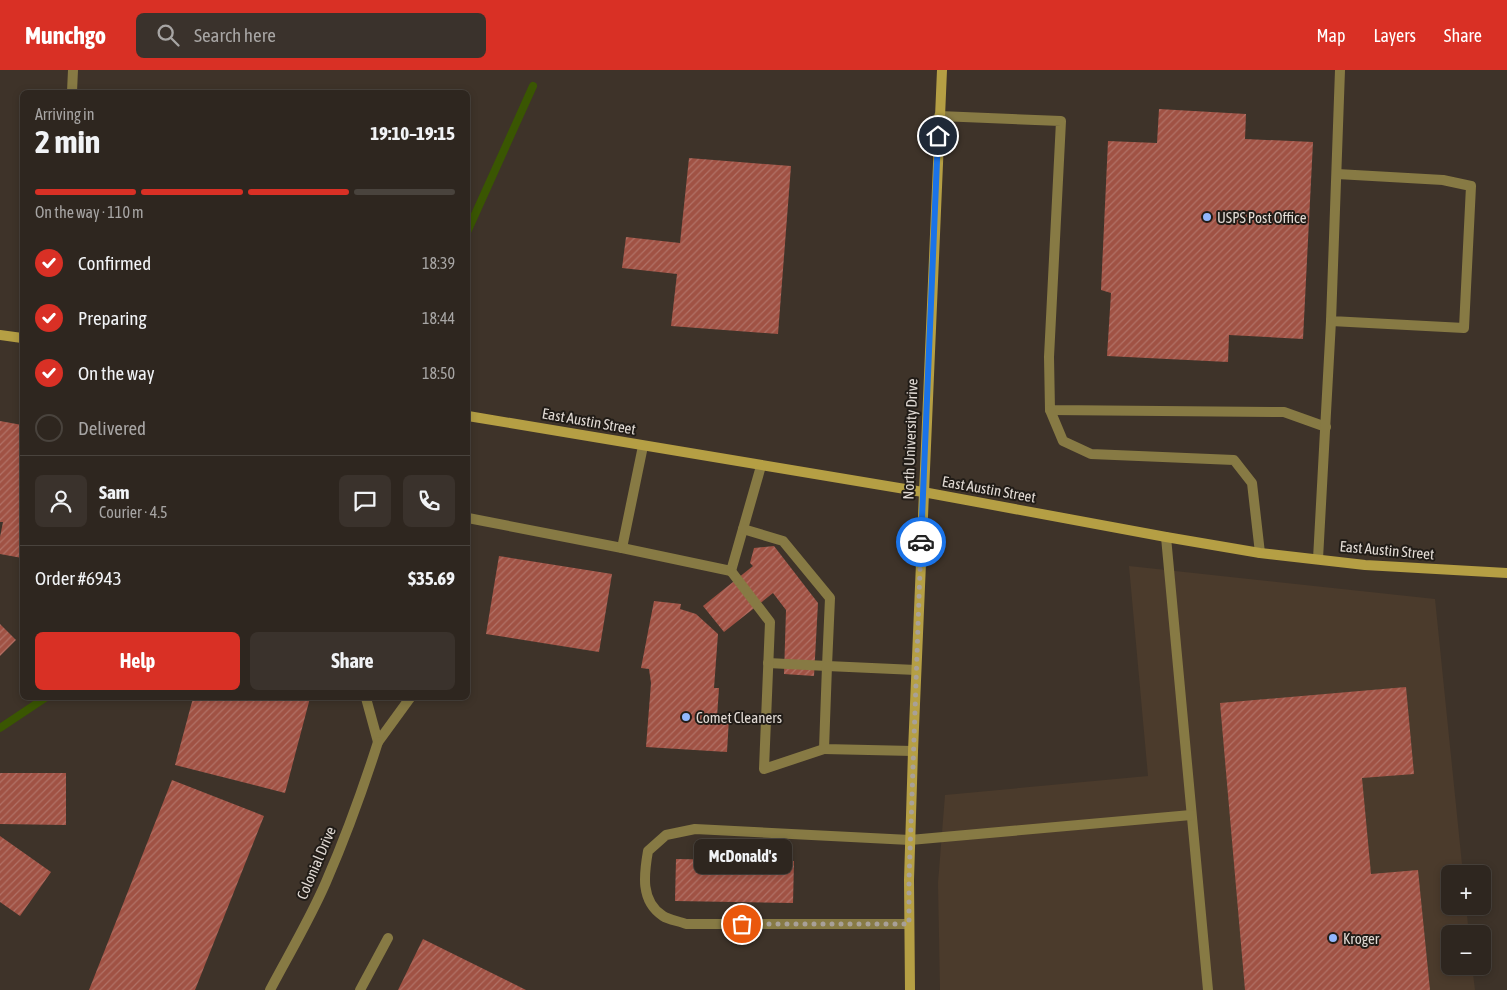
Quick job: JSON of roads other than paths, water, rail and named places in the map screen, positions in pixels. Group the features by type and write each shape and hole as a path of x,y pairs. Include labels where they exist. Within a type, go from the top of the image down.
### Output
{"main road":[{"name":"North University Drive","path":"910,990 910,840 913,752 942,70"},
{"path":"0,335 20,338"},
{"name":"East Austin Street","path":"470,416 923,492 1260,553 1374,565 1507,573"}],"street":[{"path":"72,90 73,70"},
{"path":"1318,559 1331,321 1340,70"},
{"path":"939,116 1061,121 1049,357 1050,410 1062,441 1091,454 1234,460 1252,483 1260,553"},
{"path":"1331,321 1464,328 1471,192 1471,186 1444,180 1337,174"},
{"path":"1050,410 1284,412 1326,426"},
{"path":"622,548 643,446"},
{"path":"731,571 761,466"},
{"path":"470,518 731,571 770,622 764,769 824,749 913,752"},
{"path":"742,529 783,541 830,598 824,749"},
{"path":"1166,537 1208,990"},
{"path":"768,663 916,670"},
{"path":"367,700 378,742"},
{"name":"Colonial Drive","path":"270,990 326,882 358,805 378,742 409,700"},
{"path":"909,924 686,924 664,916 649,902 644,876 648,850 666,836 695,830 910,840 1192,815"},
{"path":"360,990 388,938"}],"waterway":[{"path":"470,226 533,86"},
{"path":"0,728 42,700"}],"place":[{"name":"USPS Post Office","path":"1207,217"},
{"name":"Comet Cleaners","path":"686,717"},
{"name":"McDonald's","path":"742,924"},
{"name":"Kroger","path":"1333,938"}]}
